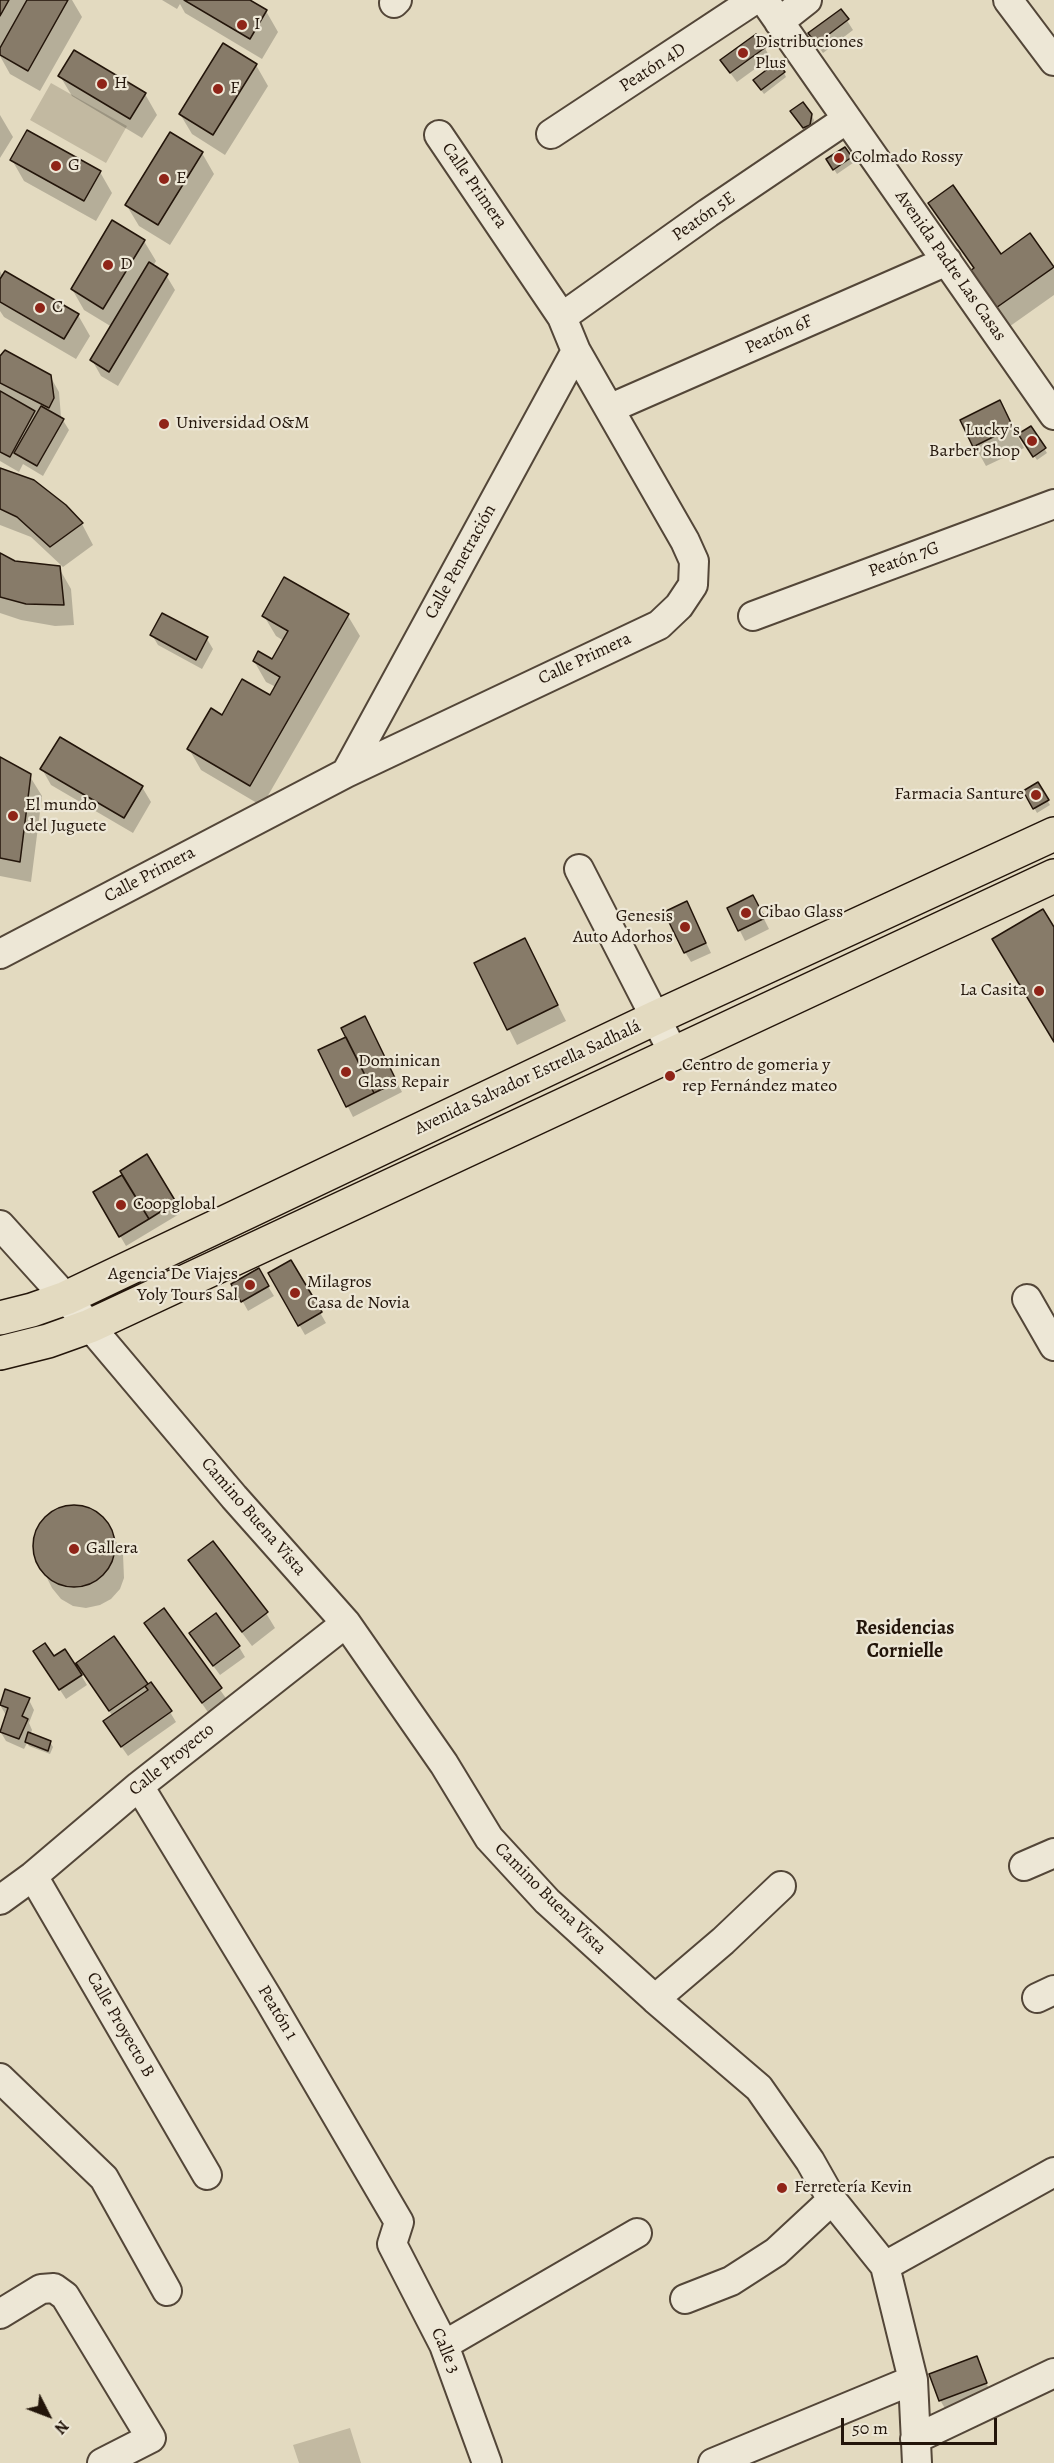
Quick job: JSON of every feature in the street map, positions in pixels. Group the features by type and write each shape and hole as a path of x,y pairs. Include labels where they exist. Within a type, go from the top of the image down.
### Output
{"highway":[{"name":"Avenida Salvador Estrella Sadhalá","path":"0,1318 32,1311 66,1298 655,1018 1054,834"},
{"path":"0,1353 48,1341 90,1326 1054,876"}],"street":[{"name":"Peatón 4D","path":"551,134 754,0"},
{"path":"771,11 807,0"},
{"path":"1008,0 1054,61"},
{"name":"Avenida Padre Las Casas","path":"771,11 1054,415"},
{"name":"Peatón 5E","path":"562,317 708,213 847,119"},
{"name":"Calle Primera","path":"0,954 346,773 659,624 679,606 693,585 694,561 686,541 576,351 562,317 439,135"},
{"name":"Peatón 6F","path":"611,408 947,261"},
{"name":"Calle Penetración","path":"346,773 576,351"},
{"name":"Peatón 7G","path":"753,616 1054,504"},
{"path":"579,869 674,1054"},
{"name":"Camino Buena Vista","path":"0,1225 66,1298 234,1497 346,1623 444,1764 489,1838 547,1901 655,1999 759,2088 810,2161 832,2200 885,2265 913,2380 916,2451"},
{"path":"1027,1299 1054,1346"},
{"name":"Calle Proyecto","path":"0,1900 33,1876 139,1786 346,1623"},
{"name":"Peatón 1","path":"139,1786 269,2000 399,2222 392,2244"},
{"path":"1024,1866 1054,1854"},
{"name":"Calle Proyecto B","path":"33,1876 207,2175"},
{"path":"655,1999 723,1941 781,1886"},
{"path":"0,2078 104,2178 167,2291"},
{"path":"885,2265 1054,2172"},
{"path":"685,2299 730,2281 776,2252 832,2200"},
{"path":"444,2345 637,2233"},
{"name":"Calle 3","path":"392,2244 444,2345 487,2463"},
{"path":"0,2314 41,2289 54,2289 65,2296 151,2438 102,2463"},
{"path":"916,2451 1054,2373"},
{"path":"713,2463 913,2380"}],"shaded area":[{"path":"51,83 127,126 106,163 30,120"},
{"path":"350,2428 361,2463 299,2463 293,2445"}],"building":[{"path":"0,0 9,0 0,16"},
{"path":"27,0 68,0 28,71 0,55 0,48"},
{"name":"I","path":"184,0 250,0 267,10 250,39"},
{"path":"841,9 849,19 816,44 808,33"},
{"name":"Distribuciones Plus","path":"756,34 766,47 730,73 720,60"},
{"name":"F","path":"223,43 257,64 213,135 179,114"},
{"name":"H","path":"74,50 146,93 130,119 58,76"},
{"path":"777,62 785,72 761,90 753,80"},
{"path":"803,102 812,114 810,125 803,128 790,111"},
{"name":"G","path":"27,130 101,171 84,201 10,160"},
{"name":"E","path":"170,132 203,152 158,225 125,205"},
{"name":"Colmado Rossy","path":"845,147 852,157 833,170 826,159"},
{"path":"953,185 1001,254 1030,233 1054,267 993,310 967,273 974,268 928,203"},
{"name":"D","path":"112,220 145,240 103,309 71,289"},
{"path":"149,262 168,274 109,372 90,360"},
{"name":"C","path":"5,271 79,314 64,339 0,302 0,279"},
{"path":"5,350 51,375 54,398 49,408 0,383 0,356"},
{"path":"0,391 35,411 10,457 0,452"},
{"path":"1000,400 1013,427 973,447 960,420"},
{"path":"41,406 64,419 37,466 14,453"},
{"name":"Lucky's Barber Shop","path":"1031,426 1046,448 1033,457 1018,434"},
{"path":"0,468 34,480 66,505 83,523 50,547 17,517 0,509"},
{"path":"0,553 15,561 60,566 64,605 26,604 0,597"},
{"path":"284,577 349,614 250,786 187,749 211,708 222,715 242,679 270,695 280,677 253,661 258,651 272,659 288,631 262,616"},
{"path":"162,613 208,637 196,660 150,635"},
{"path":"60,737 143,786 124,818 40,769"},
{"name":"El mundo del Juguete","path":"0,757 31,774 20,862 0,858"},
{"name":"Farmacia Santure","path":"1038,782 1049,800 1033,809 1023,791"},
{"name":"Cibao Glass","path":"753,895 765,918 738,931 727,908"},
{"name":"Genesis Auto Adorhos","path":"687,901 706,943 684,953 664,912"},
{"name":"La Casita","path":"1043,909 1054,927 1054,1042 992,939"},
{"path":"525,938 558,1005 507,1030 474,963"},
{"path":"365,1016 397,1082 374,1093 341,1028"},
{"name":"Dominican Glass Repair","path":"346,1037 374,1093 346,1107 318,1050"},
{"path":"147,1154 176,1202 149,1219 120,1171"},
{"name":"Coopglobal","path":"122,1175 149,1219 119,1237 93,1192"},
{"name":"Milagros Casa de Novia","path":"291,1260 322,1312 298,1326 268,1273"},
{"name":"Agencia De Viajes Yoly Tours Sal","path":"259,1268 269,1286 241,1302 231,1284"},
{"name":"Gallera","path":"74,1505 90,1508 103,1517 112,1530 115,1546 112,1562 103,1575 90,1584 74,1587 58,1584 45,1575 36,1562 33,1546 36,1530 45,1517 58,1508"},
{"path":"213,1541 268,1612 242,1632 188,1560"},
{"path":"164,1608 222,1688 202,1703 144,1623"},
{"path":"216,1613 240,1646 213,1666 189,1633"},
{"path":"114,1636 148,1684 109,1711 76,1663"},
{"path":"45,1643 54,1656 65,1649 82,1675 59,1690 33,1651"},
{"path":"151,1682 172,1711 121,1747 103,1721 148,1690 145,1686"},
{"path":"5,1689 30,1698 22,1716 28,1719 19,1739 0,1732 8,1708 0,1705"},
{"path":"28,1732 51,1741 48,1751 25,1742"},
{"path":"977,2356 987,2383 939,2401 929,2374"}],"place":[{"name":"I","path":"242,25"},
{"name":"Distribuciones Plus","path":"743,53"},
{"name":"H","path":"102,84"},
{"name":"F","path":"218,89"},
{"name":"Colmado Rossy","path":"839,158"},
{"name":"G","path":"56,166"},
{"name":"E","path":"164,179"},
{"name":"D","path":"108,265"},
{"name":"C","path":"40,308"},
{"name":"Universidad O&M","path":"164,424"},
{"name":"Lucky's Barber Shop","path":"1032,441"},
{"name":"Farmacia Santure","path":"1036,795"},
{"name":"El mundo del Juguete","path":"13,816"},
{"name":"Cibao Glass","path":"746,913"},
{"name":"Genesis Auto Adorhos","path":"685,927"},
{"name":"La Casita","path":"1039,991"},
{"name":"Dominican Glass Repair","path":"346,1072"},
{"name":"Centro de gomeria y rep Fernández mateo","path":"670,1076"},
{"name":"Coopglobal","path":"121,1205"},
{"name":"Agencia De Viajes Yoly Tours Sal","path":"250,1285"},
{"name":"Milagros Casa de Novia","path":"295,1293"},
{"name":"Gallera","path":"74,1549"},
{"name":"Ferretería Kevin","path":"782,2188"}],"district":[{"name":"Residencias Cornielle","path":"905,1640"}]}
